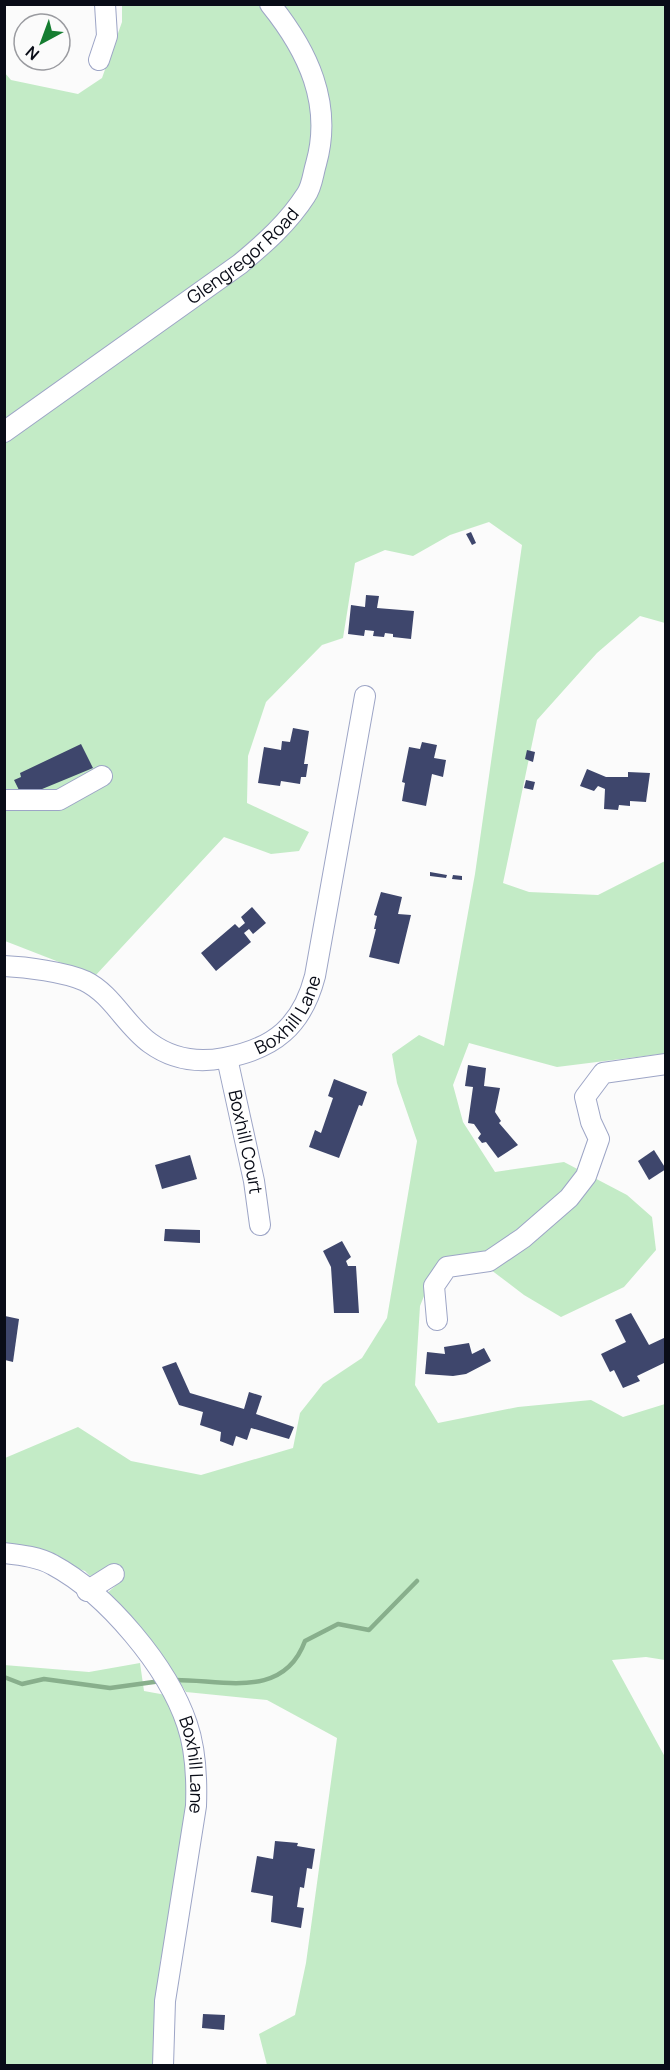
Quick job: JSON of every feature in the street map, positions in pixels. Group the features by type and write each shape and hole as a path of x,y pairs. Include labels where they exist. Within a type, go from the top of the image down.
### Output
{"street":[{"path":"99,60 107,36 105,4"},
{"name":"Glengregor Road","path":"4,432 240,264 276,234 308,193 322,141 320,96 294,34 270,4"},
{"name":"Boxhill Lane","path":"4,966 72,976 86,982 108,999 150,1043 165,1052 185,1059 206,1061 252,1053 278,1038 300,1015 311,993 365,696"},
{"path":"4,800 59,800 102,776"},
{"name":"Boxhill Court","path":"227,1058 254,1181 260,1225"},
{"path":"437,1320 434,1286 447,1267 489,1261 523,1238 570,1198 586,1176 599,1139 591,1122 585,1097 603,1073 666,1064"},
{"name":"Boxhill Lane","path":"4,1553 52,1564 87,1591 128,1628 166,1680 188,1726 197,1784 187,1867 165,2001 164,2066"},
{"path":"87,1591 114,1574"}],"green space":[{"path":"122,5 665,5 665,623 640,616 597,653 537,720 503,883 529,892 598,895 665,861 665,1073 661,1054 557,1067 469,1043 453,1085 463,1122 495,1172 564,1162 627,1195 652,1217 656,1250 624,1287 561,1317 524,1295 470,1254 434,1271 420,1306 415,1385 438,1423 518,1407 591,1400 623,1417 665,1404 665,1660 646,1657 612,1660 665,1757 665,2065 267,2065 259,2034 295,2015 306,1963 337,1738 267,1700 186,1692 159,1650 115,1607 106,1594 121,1581 115,1568 90,1576 85,1571 5,1544 5,1458 78,1427 131,1461 201,1475 293,1448 300,1413 323,1384 362,1358 387,1318 417,1141 397,1083 392,1054 419,1035 444,1046 475,874 522,545 489,522 450,535 413,556 385,550 355,563 343,638 322,645 266,702 248,756 247,803 309,832 299,851 271,854 224,837 95,976 5,941 4,72 11,80 78,94 102,78 122,22"},
{"path":"140,1663 144,1691 166,1695 182,1728 192,1775 176,1906 160,1962 156,2065 5,2065 4,1665 89,1672"}],"building":[{"path":"471,532 476,543 472,545 466,534"},
{"path":"366,595 379,596 377,608 414,611 411,639 393,637 393,634 385,633 384,637 373,636 374,631 365,630 364,636 348,634 351,605 365,607"},
{"path":"293,728 309,731 304,764 308,764 306,777 301,777 300,784 281,781 280,786 258,783 264,747 281,750 282,741 290,742"},
{"path":"422,742 437,745 434,758 446,760 443,777 432,774 426,806 402,801 405,783 402,782 409,747 420,749"},
{"path":"81,744 93,768 30,794 21,794 14,780 21,777 20,773"},
{"path":"527,750 535,752 533,762 525,759"},
{"path":"587,769 606,777 628,777 628,772 650,773 646,802 630,801 630,806 619,805 618,810 604,809 605,789 598,786 594,791 580,786"},
{"path":"526,780 535,782 533,790 524,788"},
{"path":"430,872 447,875 446,878 430,876"},
{"path":"453,875 462,876 462,880 452,879"},
{"path":"381,892 402,897 398,914 411,915 399,964 369,957 376,929 374,929 377,916 374,915"},
{"path":"252,907 266,923 253,934 249,929 244,933 251,942 216,971 201,953 235,924 239,928 245,923 241,917"},
{"path":"468,1065 486,1068 484,1086 500,1088 495,1112 501,1121 499,1123 518,1145 498,1158 486,1142 482,1143 478,1138 481,1134 474,1124 468,1123 473,1087 465,1086"},
{"path":"334,1079 367,1092 362,1106 359,1105 339,1158 309,1147 315,1130 321,1133 333,1098 328,1096"},
{"path":"654,1150 666,1169 649,1180 638,1161"},
{"path":"190,1155 197,1179 162,1189 155,1165"},
{"path":"165,1229 200,1230 200,1243 164,1241"},
{"path":"342,1241 351,1257 346,1261 348,1266 356,1266 359,1313 334,1313 331,1267 323,1251"},
{"path":"631,1313 649,1345 666,1337 666,1362 637,1376 640,1381 623,1388 614,1370 610,1372 601,1354 626,1342 615,1320"},
{"path":"5,1316 19,1319 13,1362 5,1360"},
{"path":"469,1343 472,1354 484,1348 491,1361 466,1374 453,1376 425,1374 427,1352 445,1354 444,1347"},
{"path":"176,1362 190,1393 244,1409 249,1392 262,1396 256,1414 294,1427 289,1439 251,1428 247,1440 236,1436 233,1446 220,1441 221,1432 200,1425 203,1412 179,1405 162,1367"},
{"path":"275,1841 298,1843 297,1846 315,1849 312,1869 307,1868 304,1888 300,1887 297,1907 304,1908 301,1928 271,1922 273,1896 251,1892 257,1856 273,1859"},
{"path":"203,2014 225,2015 224,2030 202,2028"}],"waterway":[{"path":"173,1680 249,1683 266,1679 282,1672 295,1660 305,1641 338,1624 369,1630 417,1581"},
{"path":"4,1677 22,1684 44,1679 110,1688 161,1681"}]}
